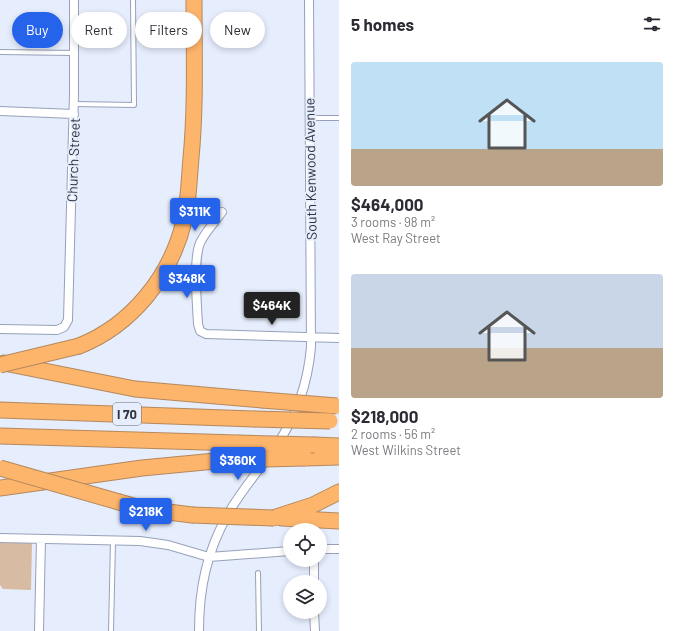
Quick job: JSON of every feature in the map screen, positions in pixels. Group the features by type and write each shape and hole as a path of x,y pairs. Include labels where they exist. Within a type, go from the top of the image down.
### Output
{"highway":[{"path":"0,364 79,346 98,337 114,327 142,302 162,275 172,258 179,240 187,203 194,130 194,0"},
{"path":"0,364 135,389 338,406"},
{"name":"I 70","path":"0,410 334,421"},
{"name":"I 70","path":"0,436 339,446"},
{"path":"0,488 142,468 226,460 339,457"},
{"path":"0,468 144,509 192,515 339,521"},
{"path":"273,518 313,505 339,492"}],"street":[{"name":"Church Street","path":"0,329 57,330 66,325 68,320 74,114 74,0"},
{"name":"South Kenwood Avenue","path":"199,631 200,595 204,572 218,532 229,512 282,436 288,425 302,393 310,359 312,337 309,0"},
{"path":"0,111 74,114"},
{"path":"222,212 201,241 196,262 198,324 200,331 206,334 339,338"},
{"path":"0,538 140,541 164,544 209,557 283,552"},
{"path":"39,631 41,539"},
{"path":"327,549 339,549"},
{"path":"314,619 315,631"}],"lane":[{"path":"74,104 134,105 133,0"},
{"path":"0,52 74,53"},
{"path":"310,118 339,118"},
{"path":"111,631 113,541"},
{"path":"258,573 259,631"}],"shaded area":[{"path":"0,543 32,543 31,590 3,589 0,585"}]}
